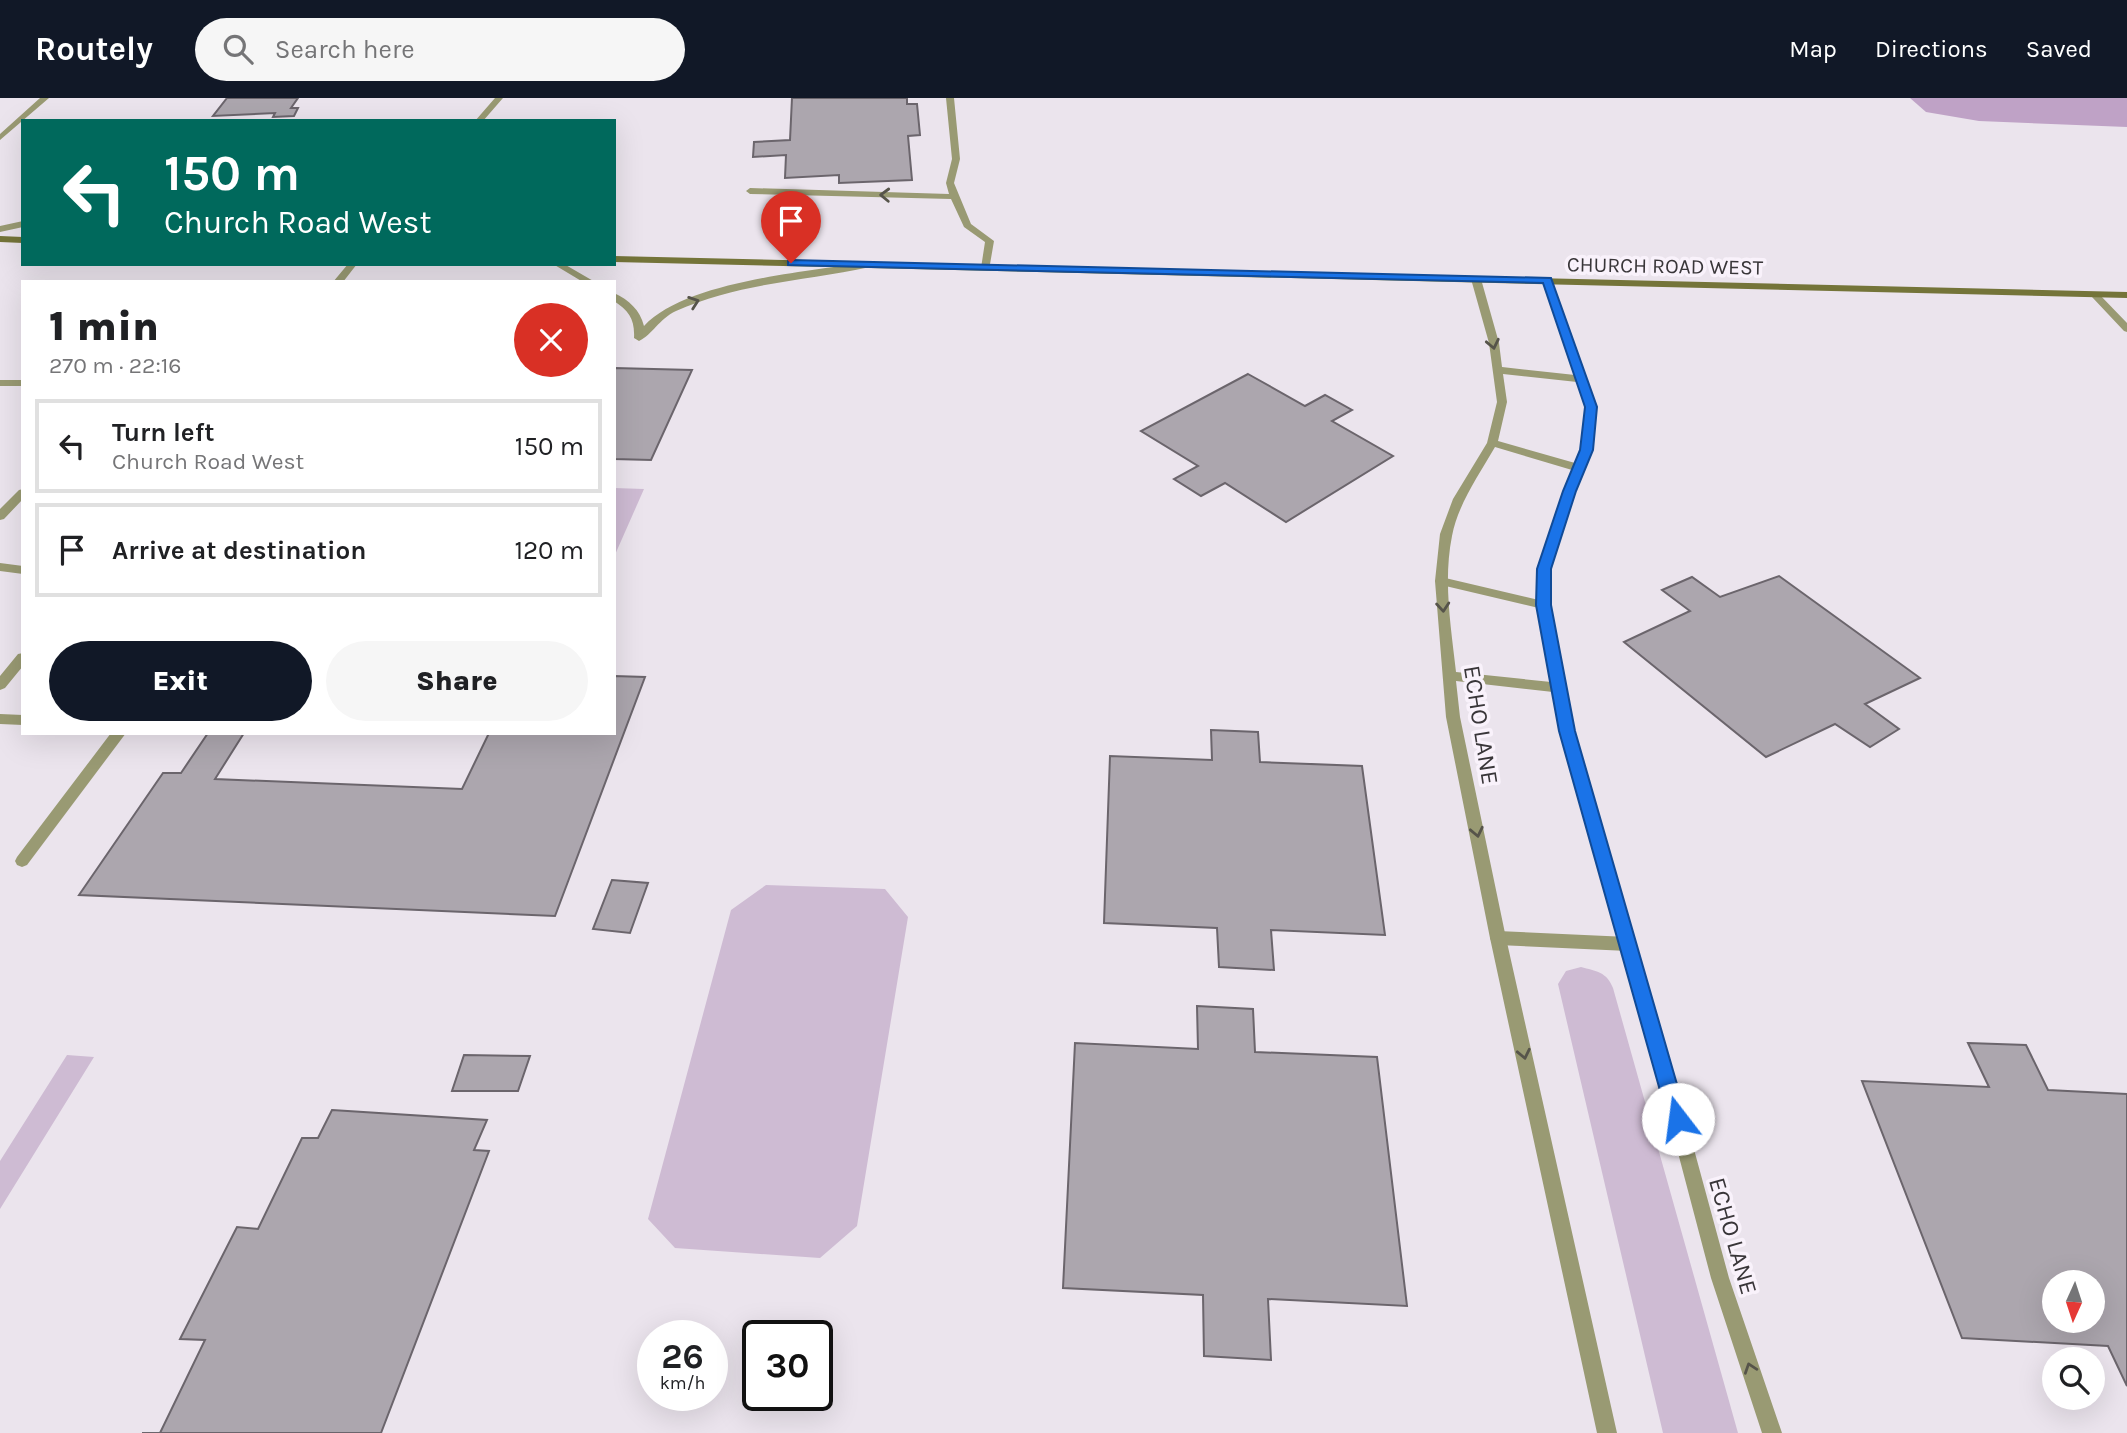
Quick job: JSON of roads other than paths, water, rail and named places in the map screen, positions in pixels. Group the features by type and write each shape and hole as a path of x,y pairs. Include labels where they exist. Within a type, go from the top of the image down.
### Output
{"main road":[{"path":"0,239 21,240"},
{"name":"CHURCH ROAD WEST","path":"616,259 2127,295"}],"street":[{"path":"21,119 45,98"},
{"path":"481,119 499,98"},
{"path":"950,98 956,159 950,183 967,225 990,241 986,268"},
{"path":"0,138 21,119"},
{"path":"750,191 954,197"},
{"path":"0,229 21,224"},
{"path":"616,297 636,311 640,323 639,338 651,322 671,309 715,295 867,265"},
{"path":"340,280 351,266"},
{"path":"561,266 586,280"},
{"name":"ECHO LANE","path":"1476,279 1494,343 1502,402 1492,443 1459,499 1446,534 1441,581 1453,717 1498,939 1607,1433"},
{"name":"ECHO LANE","path":"1547,280 1591,407 1586,450 1544,569 1544,605 1567,731 1629,944 1720,1278 1772,1433"},
{"path":"2095,295 2127,329"},
{"path":"1498,370 1581,379"},
{"path":"0,383 21,383"},
{"path":"1492,443 1579,468"},
{"path":"0,516 21,494"},
{"path":"0,568 21,570"},
{"path":"1441,581 1544,605"},
{"path":"0,685 21,659"},
{"path":"1449,676 1559,688"},
{"path":"0,719 21,720"},
{"path":"22,861 117,735"},
{"path":"1498,939 1629,944"}]}
